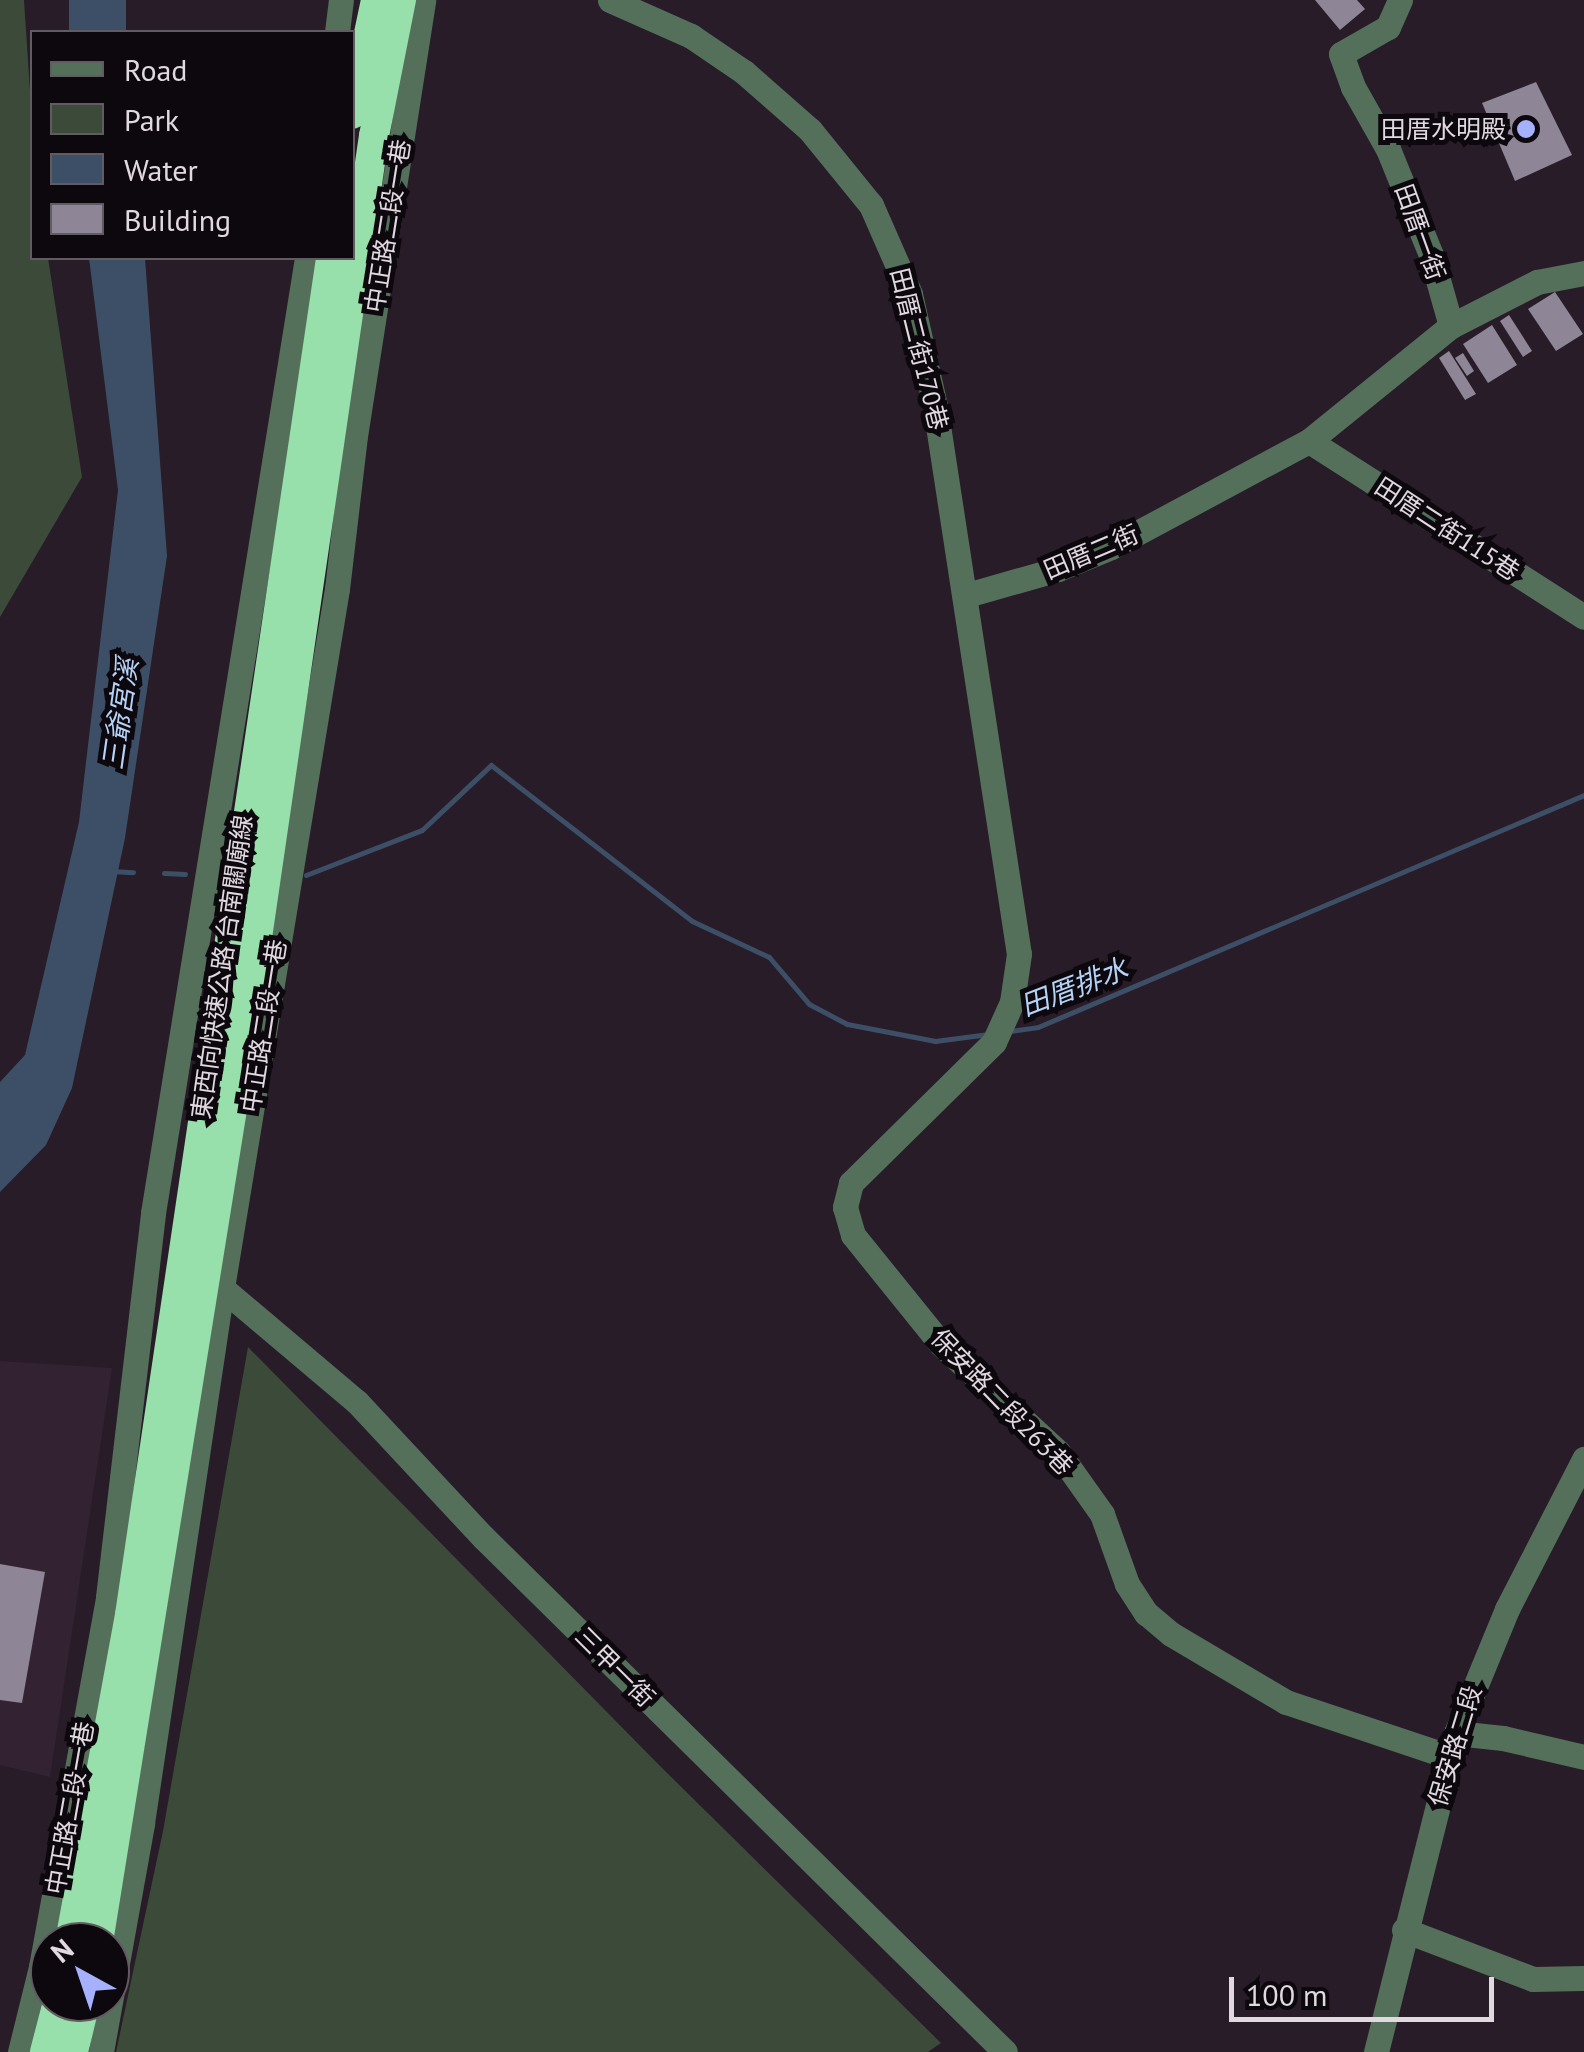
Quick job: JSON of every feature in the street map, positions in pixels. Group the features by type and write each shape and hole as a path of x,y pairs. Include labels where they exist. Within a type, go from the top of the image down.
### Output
{"highway":[{"name":"東西向快速公路 台南關廟線","path":"355,185 376,0"},
{"name":"東西向快速公路 台南關廟線","path":"363,125 401,0"},
{"name":"東西向快速公路 台南關廟線","path":"74,1922 130,1615 331,260"},
{"name":"東西向快速公路 台南關廟線","path":"101,1922 232,1109 345,260"},
{"path":"45,2052 53,2022"},
{"path":"72,2052 80,2022"}],"street":[{"path":"337,30 341,0"},
{"name":"中正路二段一巷","path":"101,2052 154,1748 222,1288 337,589 356,436 423,0"},
{"name":"田厝二街170巷","path":"610,0 690,36 744,72 810,130 871,205 910,294 936,406 968,595"},
{"name":"田厝一街","path":"1400,0 1388,27 1341,54 1353,86 1388,149 1424,237 1451,326"},
{"name":"中正路二段一巷","path":"20,2052 41,1968 108,1598 153,1213 307,260"},
{"name":"田厝二街","path":"968,595 1058,569 1111,547 1309,441 1451,326 1537,282 1584,274"},
{"name":"田厝二街115巷","path":"1309,441 1584,618"},
{"name":"保安路二段263巷","path":"968,595 997,824 1019,954 1012,1002 997,1036 852,1183 845,1207 853,1235 941,1344 1058,1452 1102,1514 1127,1584 1146,1613 1172,1634 1286,1702 1453,1745 1502,1738 1584,1757"},
{"name":"三甲一街","path":"222,1288 357,1402 483,1536 1004,2052"},
{"name":"保安路二段","path":"1376,2052 1453,1745 1507,1609 1584,1459"},
{"path":"1404,1930 1533,1978 1584,1978"}],"shaded area":[{"path":"0,1361 112,1368 50,1777 0,1765"}],"green space":[{"path":"0,0 24,0 30,91 30,260 48,260 82,477 0,617"},
{"path":"248,1347 659,1765 941,2043 928,2052 116,2052 122,2022 130,2022 130,1986 163,1831"}],"water":[{"path":"69,0 126,0 126,30 69,30"},
{"name":"三爺宮溪","path":"89,260 145,260 167,556 125,838 72,1088 46,1145 0,1192 0,1082 25,1055 79,822 118,490"}],"building":[{"path":"1315,0 1357,0 1365,9 1340,30"},
{"name":"田厝水明殿","path":"1536,82 1572,155 1515,181 1482,103"},
{"path":"1555,292 1583,334 1556,351 1528,309"},
{"path":"1509,315 1532,351 1523,357 1500,321"},
{"path":"1492,325 1517,365 1488,383 1463,344"},
{"path":"1449,351 1476,394 1465,400 1439,358"},
{"path":"1463,353 1474,371 1467,376 1455,358"},
{"path":"0,1564 45,1572 22,1703 0,1700"}],"waterway":[{"name":"田厝排水","path":"306,875 422,830 491,765 692,921 769,957 809,1004 847,1024 935,1041 989,1034"},
{"name":"田厝排水","path":"1010,1031 1038,1027 1584,795"},
{"name":"田厝排水","path":"111,871 133,872"},
{"name":"田厝排水","path":"164,873 185,874"}],"place":[{"name":"田厝水明殿","path":"1526,129"}]}
